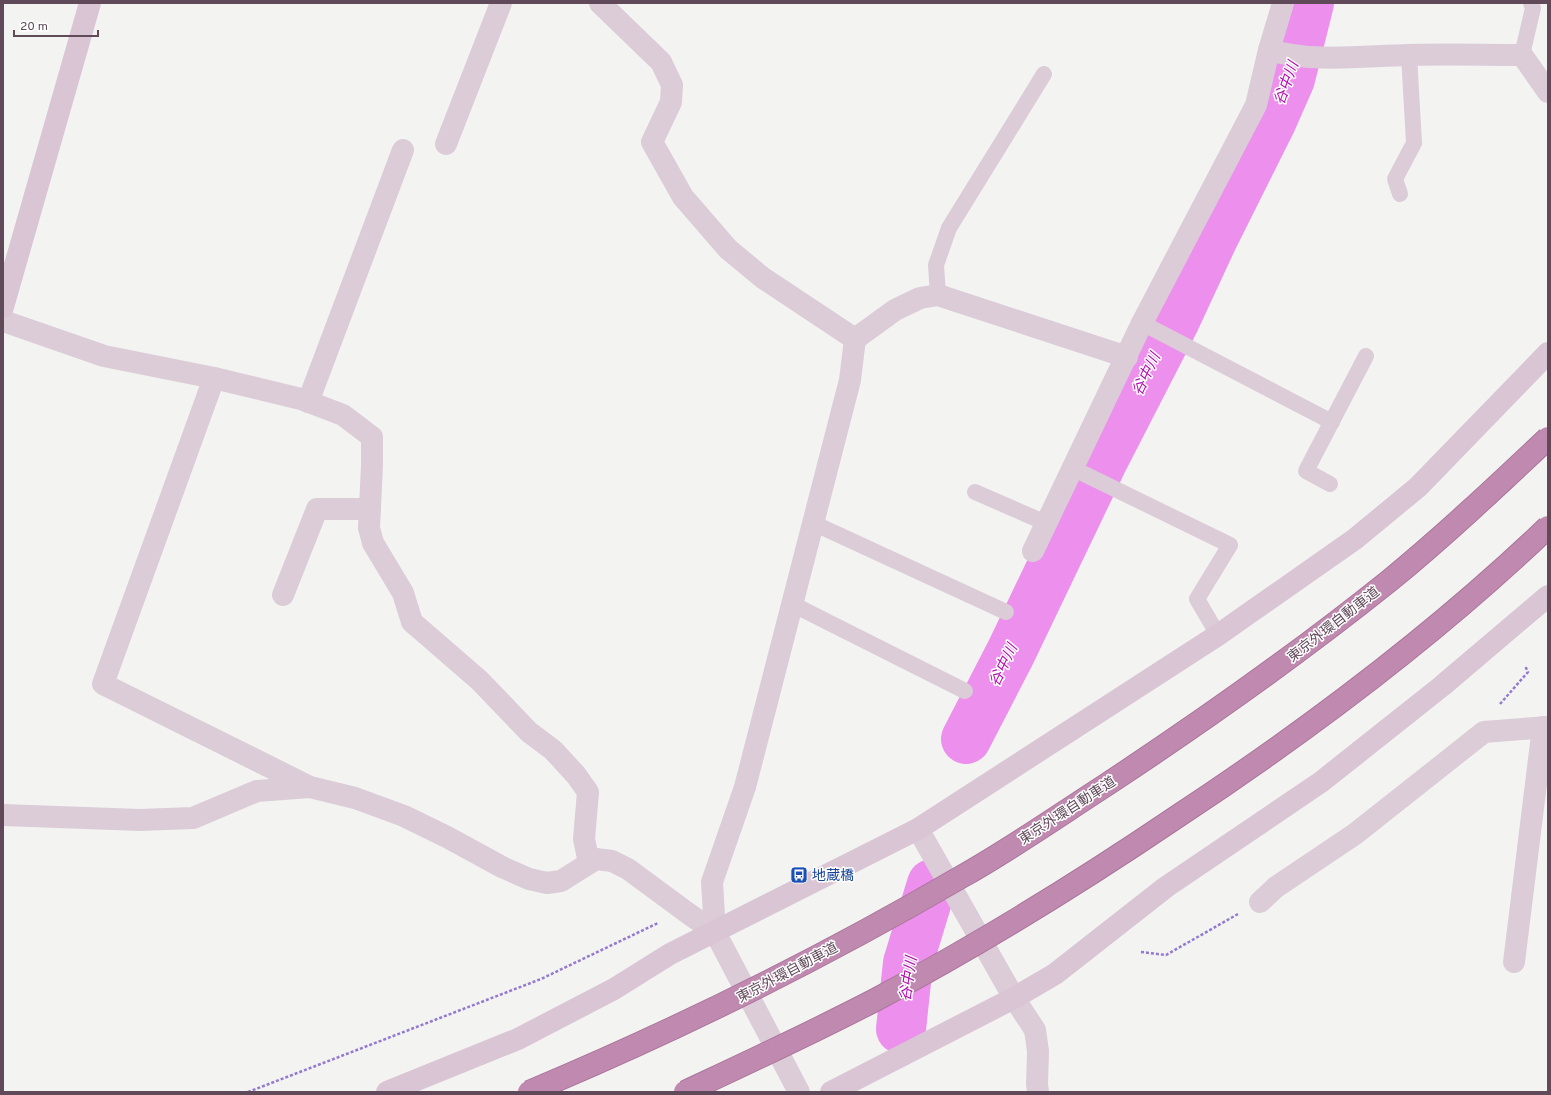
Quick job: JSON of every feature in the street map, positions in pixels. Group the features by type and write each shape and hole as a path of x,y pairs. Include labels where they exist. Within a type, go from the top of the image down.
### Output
{"highway":[{"name":"東京外環自動車道","path":"528,1092 584,1069 721,1006 838,945 963,876 1073,807 1185,734 1289,659 1390,580 1487,496 1548,438"},
{"path":"685,1092 758,1058 877,999 1005,927 1118,857 1225,785 1327,713 1432,630 1548,527"}],"street":[{"path":"3,307 90,3"},
{"path":"446,144 501,3"},
{"path":"600,3 661,62 672,85 671,102 652,142 683,197 728,249 763,278 855,339"},
{"path":"1033,551 1046,523 1078,471 1126,357 1148,326 1256,105 1276,52 1283,3"},
{"path":"1276,52 1313,58 1409,55 1522,56 1548,92"},
{"path":"308,402 403,150"},
{"path":"799,1092 715,932 712,882 744,787 850,380 855,339 895,310 920,298 938,295 1126,357"},
{"path":"3,321 104,356 214,378 308,402 343,415 372,437 369,528 374,543 403,593 412,622 479,680 529,732 554,750 576,775 588,792 584,839 589,863"},
{"path":"387,1092 518,1039 614,989 670,954 918,829 1218,635 1355,540 1418,487 1548,353"},
{"path":"214,378 103,684 310,786 355,798 404,816 447,837 502,867 529,879 547,882 561,881 596,859 612,861 628,869 715,932"},
{"path":"284,595 317,508 370,509"},
{"path":"831,1092 1014,998 1055,974 1166,887 1321,782 1442,686 1548,596"},
{"path":"1260,902 1276,887 1355,834 1484,732 1545,727 1514,962"},
{"path":"3,815 140,820 193,818 258,791 310,786"},
{"path":"918,829 1014,998 1035,1030 1038,1051 1038,1092"}],"lane":[{"path":"1522,56 1533,8 1531,3"},
{"path":"1400,194 1395,179 1414,143 1409,55"},
{"path":"938,295 936,265 949,228 1044,74"},
{"path":"1148,326 1332,422"},
{"path":"1330,484 1306,471 1366,356"},
{"path":"1078,471 1230,545 1197,599 1218,635"},
{"path":"975,492 1046,523"},
{"path":"813,523 1006,612"},
{"path":"792,604 965,691"}],"path":[{"path":"1498,706 1528,672 1525,666"},
{"path":"1141,952 1166,955 1260,902"},
{"path":"248,1092 541,978 662,921"}],"waterway":[{"name":"谷中川","path":"966,739 1011,652 1103,460 1175,320 1213,238 1272,120 1290,79 1309,3"},
{"name":"谷中川","path":"901,1029 908,963 932,884"}],"place":[{"name":"地蔵橋","path":"799,875"}]}
